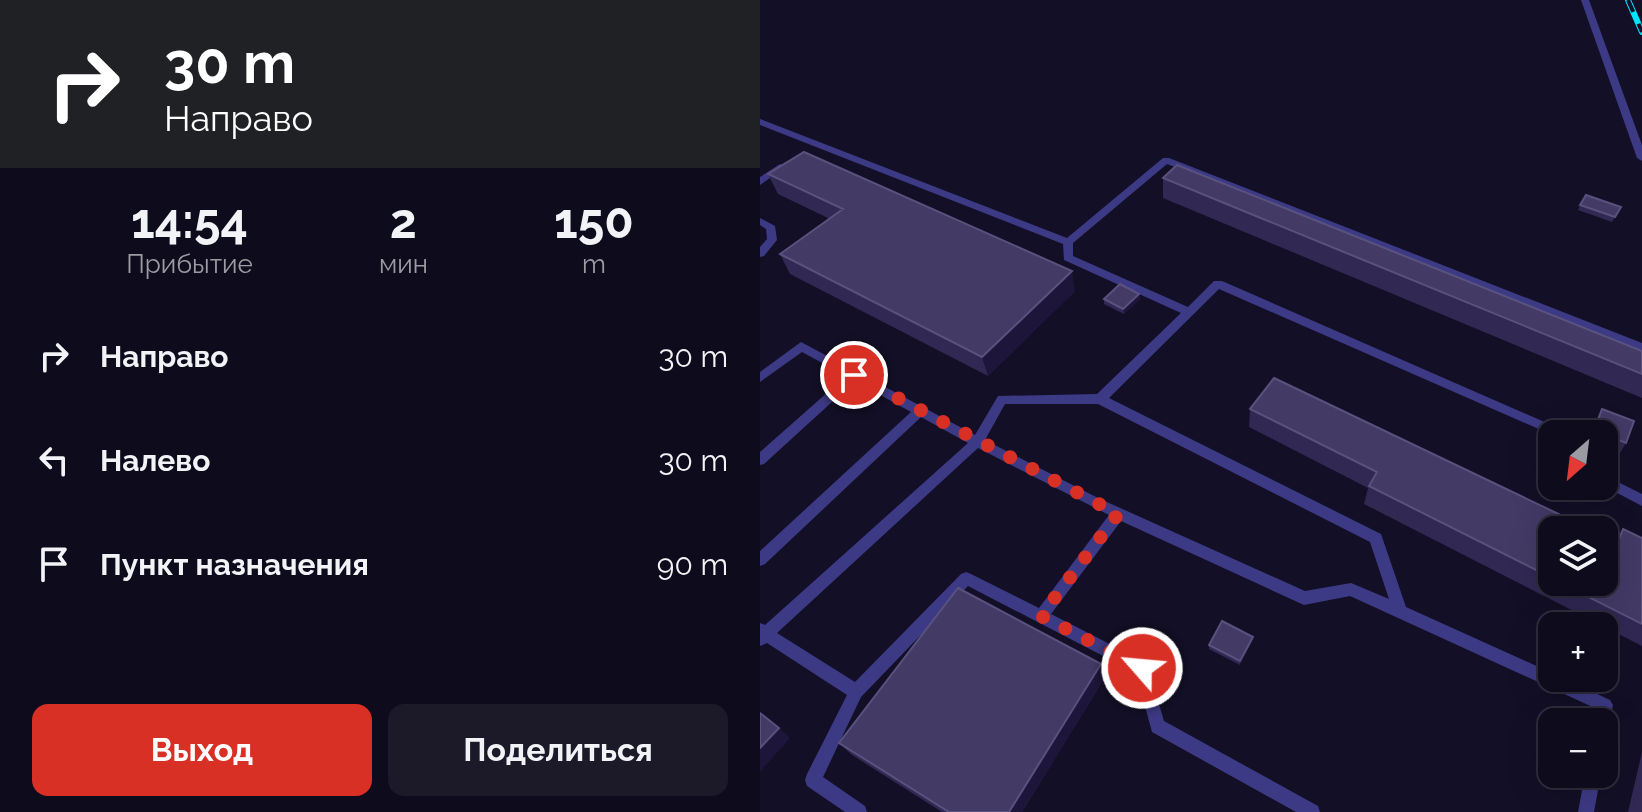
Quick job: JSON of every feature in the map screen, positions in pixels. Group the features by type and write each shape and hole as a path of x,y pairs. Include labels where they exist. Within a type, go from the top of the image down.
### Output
{"lane":[{"path":"1585,0 1642,158"},
{"path":"760,122 1068,242"},
{"path":"1068,242 1166,160 1642,347"},
{"path":"760,182 784,165"},
{"path":"760,221 771,228 772,240 760,254"},
{"path":"1068,242 1068,258 1189,312"},
{"path":"1100,399 1218,284 1538,424"},
{"path":"760,378 801,346 977,442 1118,514 1304,598 1351,589 1605,705 1604,708"},
{"path":"760,460 854,375"},
{"path":"856,692 762,634 977,442 1002,399 1100,399 1376,538 1400,611"},
{"path":"760,560 920,411"},
{"path":"1618,487 1642,500"},
{"path":"1041,616 1118,514"},
{"path":"859,812 813,780 856,692 966,578 1142,668 1158,726 1312,812"},
{"path":"1586,812 1590,788"}],"building":[{"path":"804,152 1072,271 982,357 780,254 843,209 768,174"},
{"path":"1177,165 1642,351 1642,374 1163,178"},
{"path":"1586,195 1621,207 1615,217 1580,205"},
{"path":"1120,284 1139,294 1123,309 1104,299"},
{"path":"1274,378 1563,516 1538,516 1538,571 1369,486 1377,472 1250,409"},
{"path":"1602,409 1634,421 1626,443 1618,440 1618,420 1598,420"},
{"path":"1623,529 1642,538 1642,624 1587,596 1618,596 1618,542"},
{"path":"958,588 1101,664 1009,812 949,812 839,743"},
{"path":"1222,621 1253,637 1240,661 1209,645"},
{"path":"760,713 779,728 760,748"}],"railway":[{"path":"1628,0 1642,32"}],"route":[{"path":"854,375 1118,514 1041,616 1142,668"}]}
